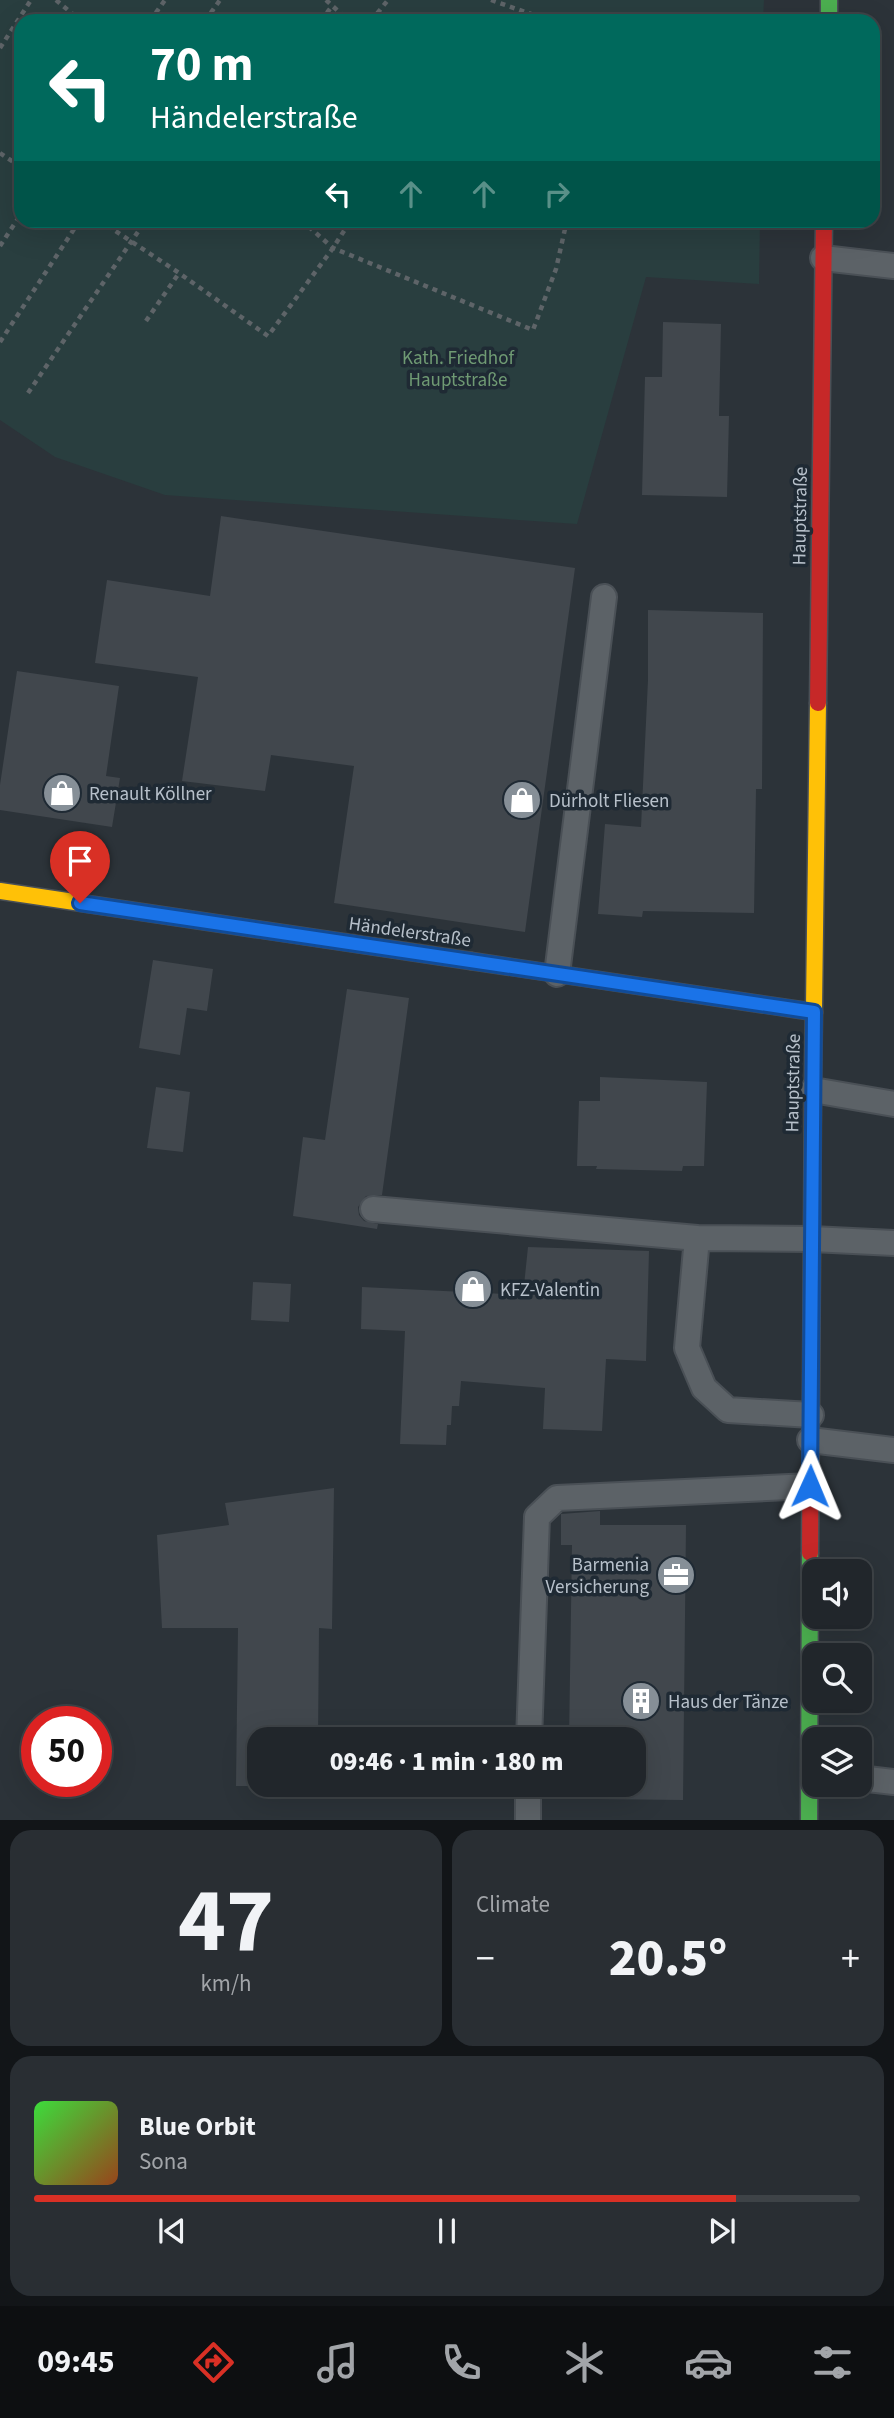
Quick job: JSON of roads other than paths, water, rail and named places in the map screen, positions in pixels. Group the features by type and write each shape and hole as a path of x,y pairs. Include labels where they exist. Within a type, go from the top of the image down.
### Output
{"main road":[{"name":"Hauptstraße","path":"812,1727 810,1440 824,228"},
{"name":"Händelerstraße","path":"0,891 814,1012"},
{"name":"Hauptstraße","path":"810,1819 811,1797"}],"lane":[{"path":"823,258 894,266"},
{"path":"557,974 604,597"},
{"path":"813,1090 894,1104"},
{"path":"373,1209 696,1238 894,1243"},
{"path":"696,1238 687,1348 704,1388 728,1410 811,1415"},
{"path":"810,1440 894,1450"},
{"path":"529,1727 537,1517 557,1498 810,1486"},
{"path":"872,1779 894,1782"},
{"path":"528,1797 528,1819"}],"place":[{"name":"Renault Köllner","path":"62,793"},
{"name":"Dürholt Fliesen","path":"522,800"},
{"name":"KFZ-Valentin","path":"473,1289"},
{"name":"Barmenia Versicherung","path":"676,1575"},
{"name":"Haus der Tänze","path":"641,1701"}],"park label":[{"name":"Kath. Friedhof Hauptstraße","path":"458,368"}]}
